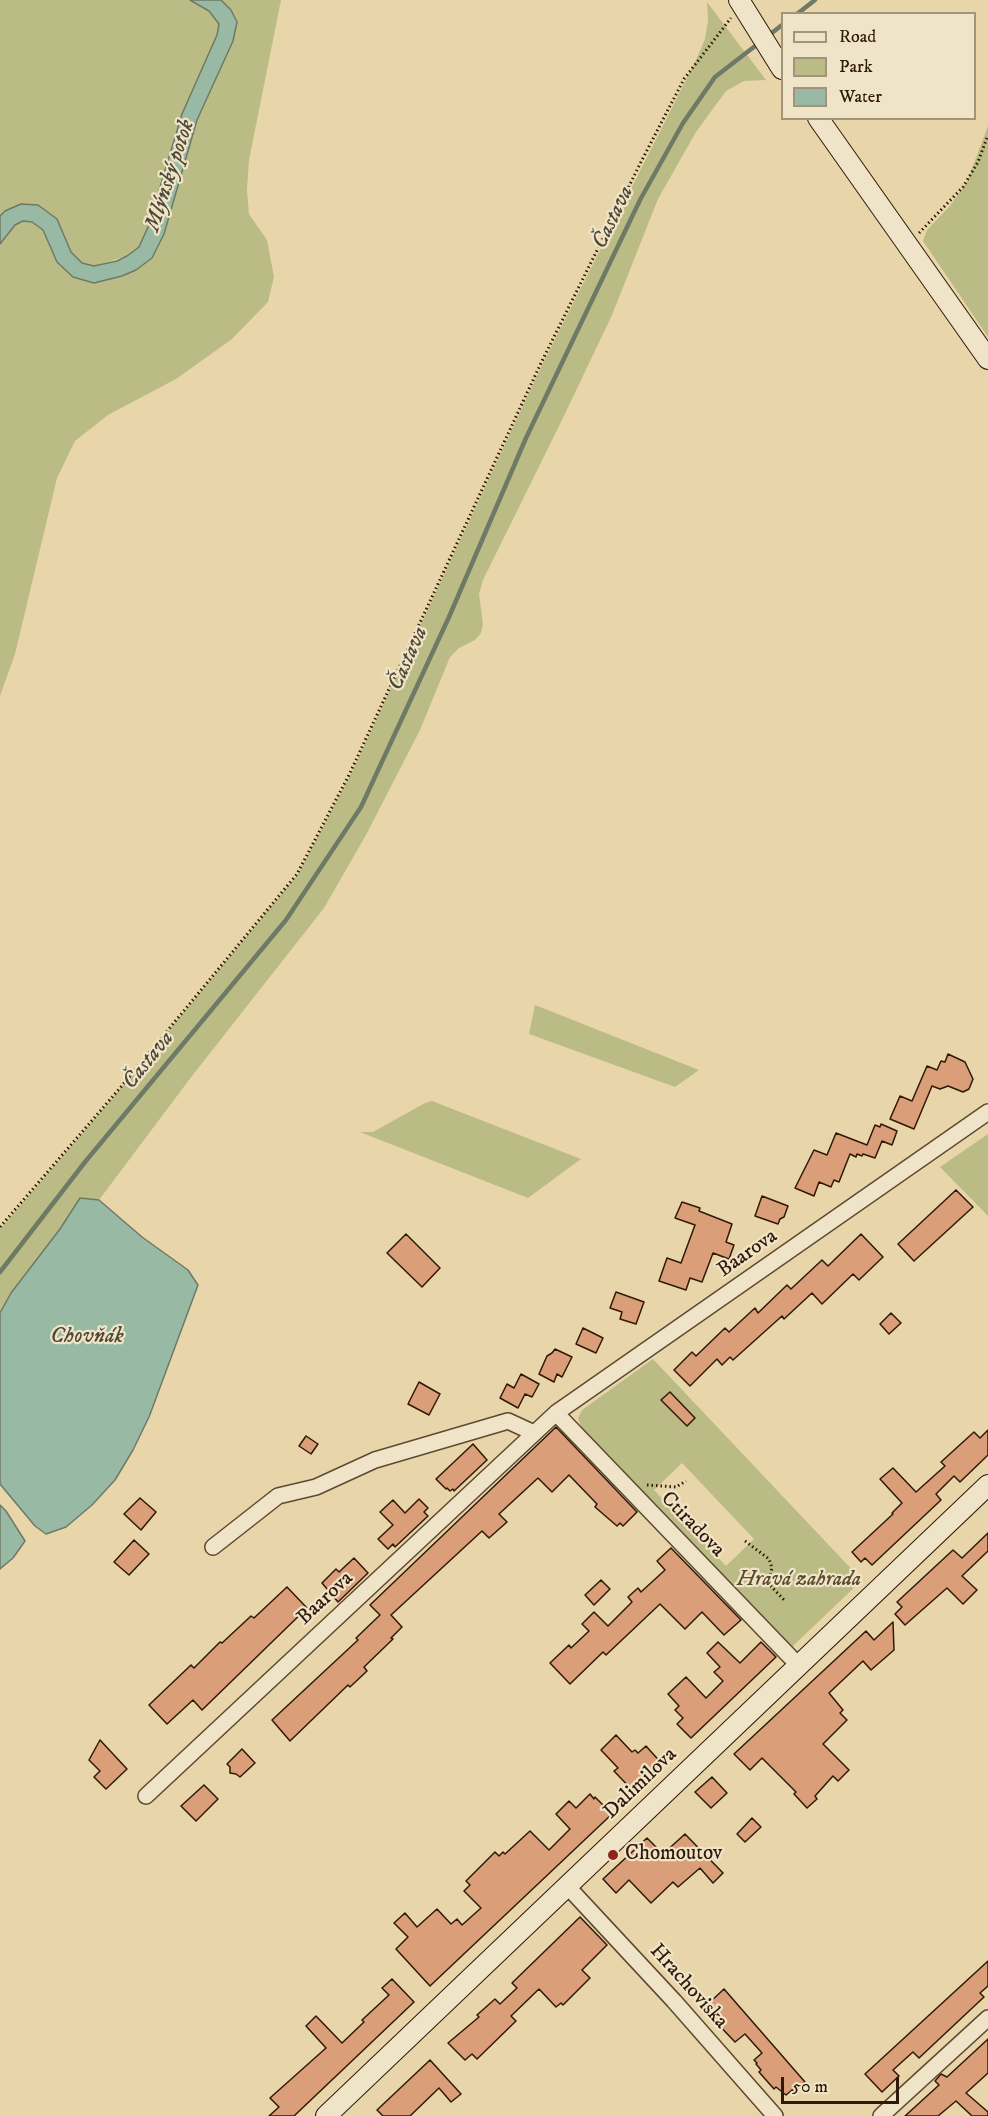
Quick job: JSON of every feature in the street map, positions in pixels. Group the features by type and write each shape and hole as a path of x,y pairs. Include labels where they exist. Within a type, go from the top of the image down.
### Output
{"main road":[{"path":"743,7 781,67"},
{"path":"819,120 988,360"},
{"name":"Dalimilova","path":"326,2116 988,1485"}],"street":[{"name":"Baarova","path":"146,1796 556,1413 988,1112"},
{"name":"Ctiradova","path":"556,1413 799,1666"},
{"path":"213,1547 278,1496 316,1487 375,1460 508,1421 534,1433"},
{"name":"Hrachoviska","path":"568,1887 775,2116"},
{"path":"881,2116 988,2018"}],"path":[{"path":"0,1227 120,1088 297,874 349,775 541,363 641,162 684,79 743,7"},
{"path":"907,245 963,187 978,162 988,135"},
{"path":"627,1487 654,1485 676,1487 686,1481"},
{"path":"745,1541 769,1559 772,1569 768,1583 785,1601"}],"green space":[{"path":"0,0 190,0 209,11 218,20 217,35 182,114 148,228 139,247 127,256 94,266 82,263 71,252 57,219 5,211 0,216"},
{"path":"221,0 281,0 249,160 247,190 249,214 267,240 274,277 268,302 232,339 176,379 108,415 75,441 57,478 15,654 0,696 0,244 15,225 23,221 32,222 43,230 57,261 94,283 164,233 197,120 233,41 231,10"},
{"path":"707,2 766,80 744,81 726,91 696,132 658,199 612,315 483,580 479,594 483,624 481,633 475,640 459,648 450,657 420,730 366,835 324,908 192,1076 99,1200 80,1198 60,1229 11,1293 0,1313 0,1229 121,1088 298,874 350,776 543,363 696,60 705,39 708,20"},
{"path":"988,126 988,337 923,241 927,230 949,207 967,182"},
{"path":"535,1005 699,1070 675,1087 529,1034"},
{"path":"432,1101 581,1159 528,1198 360,1132 373,1132"},
{"path":"988,1134 988,1216 940,1167"},
{"name":"Hravá zahrada","path":"653,1359 859,1577 859,1583 793,1646 789,1645 582,1429 578,1418 582,1410","holes":["682,1463 754,1539 726,1566 654,1490"]}],"water":[{"name":"Mlýnský potok","path":"190,0 221,0 231,10 237,22 233,41 197,120 164,234 152,258 136,270 94,283 73,277 57,262 43,230 32,222 23,221 15,225 0,244 0,216 5,211 21,204 38,205 57,219 71,252 82,263 94,266 117,261 139,247 148,227 182,114 217,35 219,24 209,11"},
{"name":"Chovňák","path":"80,1198 99,1200 142,1237 188,1270 198,1285 149,1417 115,1480 92,1505 66,1527 46,1534 35,1526 0,1484 0,1313 11,1293 60,1229"},
{"path":"0,1505 25,1541 13,1558 0,1569"}],"building":[{"path":"948,1054 965,1062 973,1079 969,1089 963,1092 948,1086 940,1089 932,1086 914,1129 890,1119 900,1096 912,1101 927,1066 937,1070 941,1061 945,1062"},
{"path":"881,1124 897,1131 892,1145 882,1141 875,1158 863,1154 862,1156 857,1154 856,1157 850,1154 839,1182 834,1180 831,1187 819,1182 814,1196 795,1188 814,1150 827,1155 836,1133 867,1145 875,1125 880,1127"},
{"path":"956,1190 973,1207 914,1261 898,1244"},
{"path":"762,1196 788,1206 784,1217 778,1224 755,1216"},
{"path":"682,1202 732,1224 726,1242 734,1245 729,1259 713,1253 702,1282 690,1278 686,1290 659,1281 667,1258 681,1263 695,1225 675,1218"},
{"path":"406,1234 440,1268 422,1287 387,1253"},
{"path":"861,1234 883,1257 859,1280 853,1274 822,1304 812,1293 784,1319 782,1316 733,1360 730,1357 722,1365 717,1359 690,1386 674,1370 692,1352 696,1356 725,1328 729,1332 755,1308 758,1313 787,1285 791,1289 822,1260 828,1266"},
{"path":"616,1292 644,1302 636,1324 620,1319 622,1312 610,1308"},
{"path":"891,1313 901,1323 889,1334 880,1324"},
{"path":"583,1328 603,1338 596,1353 576,1344"},
{"path":"555,1349 572,1357 562,1377 557,1374 554,1382 539,1374 547,1356"},
{"path":"521,1374 539,1384 532,1397 525,1394 518,1408 500,1398 507,1384 514,1388"},
{"path":"419,1382 440,1394 429,1415 408,1404"},
{"path":"670,1392 695,1418 687,1426 661,1400"},
{"path":"556,1427 637,1512 623,1526 620,1523 617,1526 595,1507 597,1504 569,1475 552,1492 538,1478 499,1514 507,1522 489,1538 482,1531 391,1615 402,1627 391,1638 393,1639 364,1667 367,1671 350,1687 348,1685 290,1741 272,1720 358,1640 356,1638 380,1615 370,1605"},
{"path":"988,1430 988,1455 960,1482 954,1476 936,1494 941,1500 872,1565 865,1558 861,1562 852,1552 902,1503 880,1479 893,1468 916,1492 945,1466 941,1462 974,1432 980,1438"},
{"path":"306,1436 318,1444 311,1454 299,1446"},
{"path":"473,1444 487,1460 454,1491 446,1489 436,1479"},
{"path":"140,1498 156,1512 141,1530 124,1514"},
{"path":"419,1499 428,1508 424,1512 428,1516 395,1547 393,1544 388,1549 378,1539 393,1525 380,1512 393,1500 405,1513"},
{"path":"988,1533 988,1551 962,1576 977,1590 963,1604 947,1588 905,1625 895,1614 902,1607 897,1602 953,1550 962,1558"},
{"path":"134,1540 149,1554 129,1575 114,1562"},
{"path":"671,1548 741,1620 724,1635 702,1612 685,1629 660,1604 606,1655 603,1652 570,1684 550,1663 569,1645 571,1648 589,1631 582,1624 594,1612 608,1626 632,1602 628,1597 638,1588 641,1592 665,1570 657,1561"},
{"path":"354,1558 368,1573 338,1602 322,1583 336,1569 339,1572"},
{"path":"601,1580 610,1589 594,1605 585,1595"},
{"path":"287,1587 307,1608 202,1710 193,1700 167,1724 149,1705 191,1665 194,1668 220,1642 222,1643 251,1616 254,1618"},
{"path":"893,1622 894,1650 871,1670 863,1661 829,1693 843,1710 840,1713 847,1720 823,1744 849,1770 838,1781 833,1776 815,1796 817,1799 807,1808 794,1794 796,1792 762,1758 750,1770 734,1754 866,1631 874,1640"},
{"path":"718,1642 740,1663 761,1642 776,1657 691,1738 677,1724 683,1718 675,1710 679,1706 668,1694 686,1677 706,1698 723,1681 714,1672 720,1667 707,1653"},
{"path":"616,1735 632,1752 635,1750 638,1753 646,1746 663,1765 634,1792 614,1771 618,1768 601,1750"},
{"path":"100,1740 127,1769 106,1789 94,1777 100,1771 89,1760"},
{"path":"242,1749 255,1763 240,1777 230,1773 230,1767 227,1764"},
{"path":"712,1777 727,1793 711,1808 695,1792"},
{"path":"204,1785 218,1799 196,1821 181,1806"},
{"path":"590,1794 612,1814 430,1986 396,1949 408,1937 394,1923 405,1913 417,1927 437,1909 451,1924 457,1919 462,1925 481,1908 464,1891 470,1885 466,1881 495,1852 499,1856 503,1852 505,1854 530,1831 549,1850 570,1829 556,1814 569,1801 576,1808"},
{"path":"752,1818 761,1827 745,1842 737,1834"},
{"path":"685,1834 723,1873 713,1883 700,1868 678,1887 673,1882 651,1903 629,1880 616,1893 603,1879 647,1838 663,1854"},
{"path":"580,1917 607,1945 582,1970 590,1978 563,2005 561,2003 556,2007 539,1989 511,2016 516,2021 477,2059 472,2054 465,2060 448,2043 479,2017 477,2015 495,1999 500,2004 517,1988 512,1983"},
{"path":"988,1961 988,1986 980,1993 984,1997 919,2058 913,2052 893,2070 899,2076 882,2092 865,2074"},
{"path":"392,1979 414,2002 294,2116 269,2116 279,2107 270,2098 326,2048 306,2026 316,2016 342,2043 364,2022 362,2020 389,1995 382,1988"},
{"path":"724,1989 805,2082 794,2091 786,2095 776,2087 774,2089 759,2072 761,2070 754,2060 762,2053 745,2034 735,2042 706,2010 711,2005 709,2003"},
{"path":"988,2039 988,2073 966,2093 988,2112 988,2116 972,2116 956,2101 938,2116 905,2116 939,2085 935,2081 941,2074 947,2077"},
{"path":"430,2060 461,2094 451,2102 439,2088 410,2116 383,2116 377,2110"}],"waterway":[{"name":"Častava","path":"800,12 815,0"},
{"name":"Častava","path":"768,36 781,26"},
{"name":"Častava","path":"0,1272 85,1162 286,920 361,807 449,617 526,438 640,200 683,123 715,77 759,43"}],"place":[{"name":"Chomoutov","path":"613,1855"}]}
